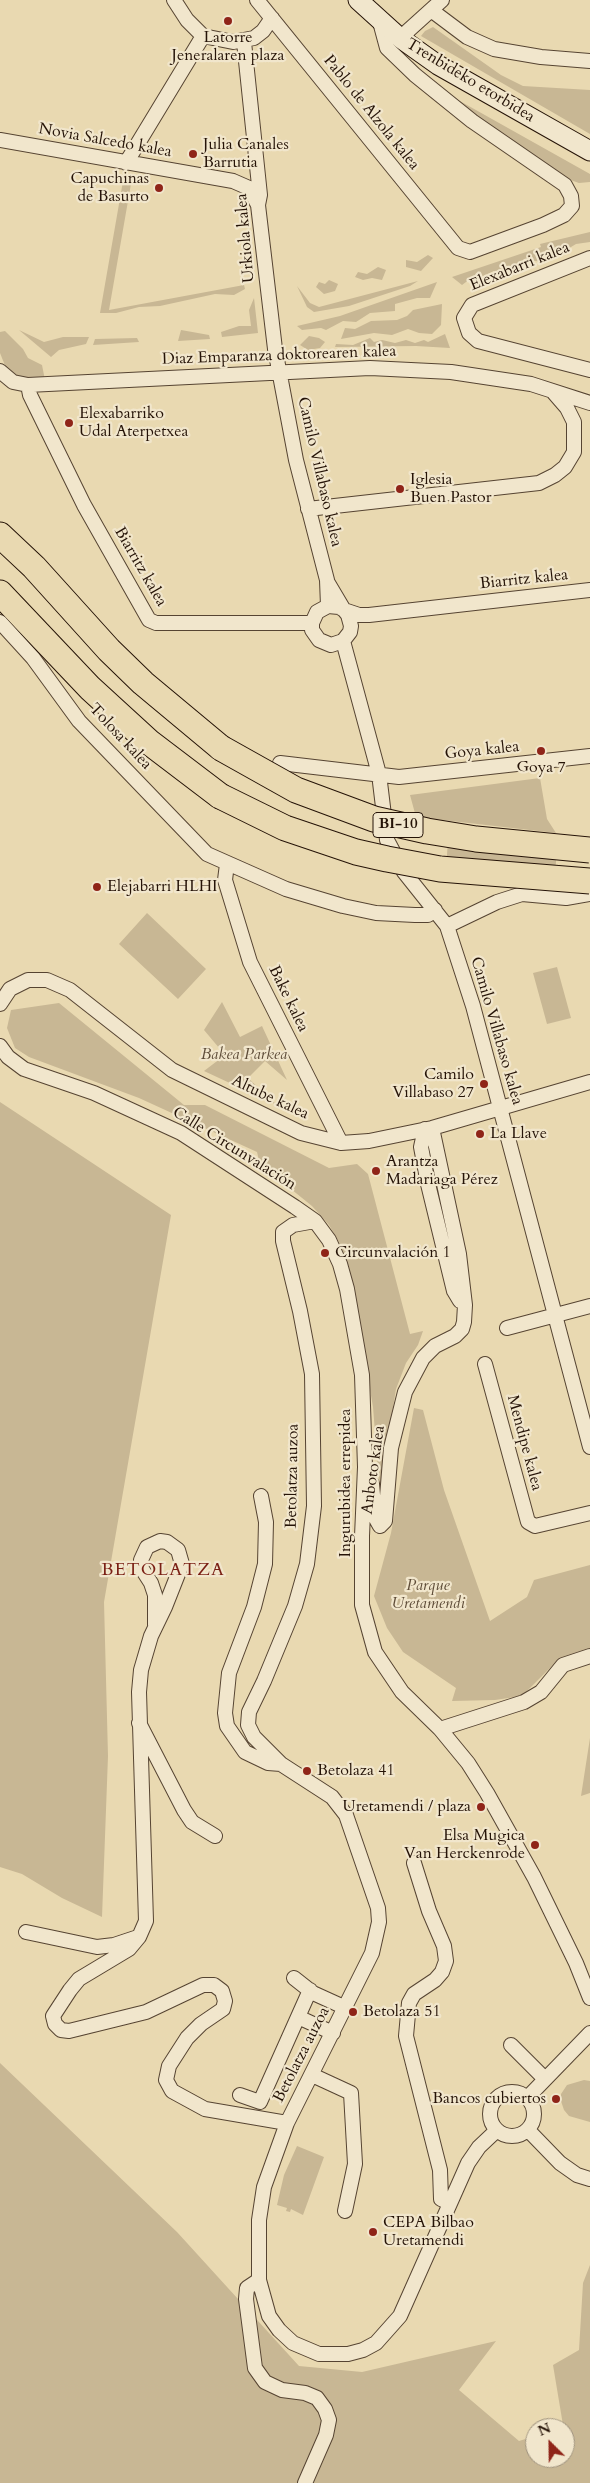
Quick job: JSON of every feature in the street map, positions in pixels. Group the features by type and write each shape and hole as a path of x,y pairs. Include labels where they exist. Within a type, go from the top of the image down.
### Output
{"highway":[{"name":"BI-10","path":"0,535 34,567 109,650 143,683 221,748 296,790 374,820 466,837 590,850"},
{"name":"BI-10","path":"0,593 90,688 149,742 220,796 285,828 364,854 440,869 590,881"}],"street":[{"path":"174,0 187,20 203,36 233,42 244,42 263,31 272,18"},
{"name":"Pablo de Alzola kalea","path":"257,0 458,248 470,252 544,225 564,215 572,206 571,196 565,186 472,121 415,75 387,48 380,22"},
{"name":"Trenbideko etorbidea","path":"358,0 380,22 438,65 590,151"},
{"path":"400,38 442,0"},
{"path":"431,10 467,37 494,49 540,57 590,61"},
{"path":"126,163 203,36"},
{"name":"Urkiola kalea","path":"244,42 260,196 258,205 279,371"},
{"name":"Novia Salcedo kalea","path":"0,140 233,181 249,188 258,205"},
{"path":"233,181 249,172 256,161"},
{"name":"Elexabarri kalea","path":"590,258 472,305 464,318 469,333 478,341 590,370"},
{"name":"Diaz Emparanza doktorearen kalea","path":"0,371 13,382 28,385 279,371 370,368 451,372 531,384 590,403"},
{"name":"Camilo Villabaso kalea","path":"279,371 296,460 326,580"},
{"name":"Biarritz kalea","path":"28,385 30,395 84,505 149,620 156,623 312,623"},
{"path":"308,509 523,487 555,476 565,466 574,452 574,422 567,408 554,392"},
{"path":"326,580 328,606"},
{"path":"326,580 344,610 350,620 351,626 350,632 343,641 331,645 319,640 312,630 312,623 317,612 328,606 344,610"},
{"name":"Biarritz kalea","path":"344,610 360,615 369,615 590,590"},
{"name":"Tolosa kalea","path":"0,622 34,658 79,721 207,854 286,889 343,906 376,913 428,915 434,910"},
{"name":"Camilo Villabaso kalea","path":"343,641 378,774 387,840 404,872 447,926 473,1006 590,1446"},
{"name":"Goya kalea","path":"280,763 356,774 378,774 399,777 590,756"},
{"name":"Bake kalea","path":"227,864 226,880 250,962 341,1143"},
{"path":"447,926 497,902 522,894 566,898 590,894"},
{"name":"Altube kalea","path":"0,1004 10,989 28,980 47,980 70,990 172,1070 301,1133 341,1143 397,1136 428,1129"},
{"name":"Calle Circunvalación","path":"0,1046 8,1057 24,1069 94,1094 181,1133 267,1187 315,1222"},
{"path":"428,1129 590,1082"},
{"name":"Anboto kalea","path":"364,1422 370,1440 375,1517 380,1526 385,1521 391,1448 405,1392 423,1358 435,1346 455,1336 462,1329 465,1305 459,1254 428,1129"},
{"name":"Ingurubidea errepidea","path":"315,1222 329,1240 340,1264 347,1289 362,1375 365,1467 362,1605 375,1652 402,1692 440,1729 487,1793 534,1877 576,1963 590,1998"},
{"name":"Betolatza auzoa","path":"155,1625 141,1670 138,1722 147,1905 146,1921 129,1949 80,1979 59,2004 53,2016 55,2024 61,2030 69,2031 146,2012 203,1985 214,1986 222,1991 225,2001 223,2009 201,2024 187,2038 169,2066 166,2080 172,2092 205,2109 287,2123 372,1953 379,1922 378,1908 346,1815 332,1797 281,1764 254,1737 248,1725 249,1712 295,1606 307,1564 314,1506 312,1374 300,1311 282,1241 283,1232 293,1224 315,1222"},
{"path":"507,1328 590,1306"},
{"name":"Mendipe kalea","path":"485,1364 528,1522 535,1526 590,1513"},
{"name":"Betolatza auzoa","path":"261,1496 266,1522 265,1564 254,1607 228,1673 224,1713 227,1726 245,1752 268,1763 281,1764"},
{"path":"160,1541 174,1545 178,1550 182,1564 165,1608 155,1625 155,1595 142,1569 141,1560 147,1547 160,1541"},
{"path":"440,1729 524,1702 541,1692 563,1665 590,1656"},
{"path":"138,1722 192,1822 215,1836"},
{"path":"414,1862 429,1911 444,1946 446,1961 442,1972 435,1980 414,1994 409,2003 406,2036 440,2170 441,2199 450,2203"},
{"path":"26,1932 97,1947 114,1945 138,1937"},
{"path":"294,1978 310,1990 346,2008"},
{"name":"Betolatza auzoa","path":"240,2095 260,2102 310,1990"},
{"path":"298,2017 333,2033"},
{"path":"528,2097 590,2033"},
{"path":"512,2045 545,2078"},
{"path":"312,2074 351,2093 354,2164 345,2211"},
{"path":"509,2091 528,2097 535,2112 528,2130 514,2136 506,2136 497,2130 490,2120 490,2112 496,2098 509,2091"},
{"path":"287,2123 264,2187 259,2220 259,2280 269,2316 279,2330 293,2343 319,2354 342,2354 363,2350 376,2343 400,2316 468,2163 479,2147 497,2130"},
{"path":"528,2130 560,2163 577,2175 590,2179"},
{"path":"259,2280 247,2288 246,2299 255,2368 265,2382 282,2390 317,2398 325,2409 329,2420 326,2435 306,2483"}],"green space":[{"path":"433,27 501,75 523,86 590,90 590,134 421,36 425,31"},
{"path":"442,91 590,174 590,182 579,183 562,177 539,163"},
{"path":"127,178 132,178 109,310 244,285 245,289 234,295 215,294 160,306 139,307 116,313 100,313 123,181"},
{"path":"590,232 590,242 576,244 546,262 524,260 520,264 496,273 494,271 476,279 470,279 462,285 452,277 541,247 540,244"},
{"path":"428,255 433,258 421,271 406,267 406,260 417,262"},
{"path":"378,267 386,270 382,280 372,278 363,280 355,277 358,272 367,274"},
{"path":"329,280 338,284 335,291 324,294 316,287 319,282 325,284"},
{"path":"418,281 410,286 349,306 314,312 307,307 297,286 310,303 319,307"},
{"path":"437,282 430,298 417,298 395,304 395,311 370,313 356,322 343,321 326,330 321,328 302,330 297,326 340,316"},
{"path":"254,298 258,333 222,337 221,332 239,326 251,326 249,310"},
{"path":"442,304 441,325 432,334 419,333 408,329 392,335 374,333 341,339 345,328 355,329 371,321 397,320 407,316 413,310"},
{"path":"19,330 44,342 63,337 89,337 86,344 59,350 51,357"},
{"path":"181,330 209,335 210,339 178,341"},
{"path":"5,331 23,349 28,358 42,365 45,380 22,381 6,368 0,353 0,332"},
{"path":"445,334 450,348 416,346 335,347 336,344 353,345 370,338 374,342 382,340 395,343 406,340 415,343 424,340 428,342"},
{"path":"309,336 319,338 325,342 320,348 308,350 300,345"},
{"path":"137,338 139,342 93,345 95,339"},
{"path":"540,778 547,819 556,833 416,817 410,795"},
{"path":"448,839 557,846 555,878 446,871"},
{"path":"147,913 206,969 178,999 119,944"},
{"path":"557,967 571,1018 547,1024 533,973"},
{"name":"Bakea Parkea","path":"222,1002 240,1037 262,1026 287,1080 265,1061 248,1078 277,1105 204,1071 225,1055 204,1030"},
{"path":"59,1003 184,1105 205,1105 329,1168 357,1164 368,1174 410,1334 423,1331 418,1345 406,1363 396,1389 381,1483 379,1483 373,1407 351,1279 340,1244 329,1225 312,1206 260,1164 257,1152 139,1098 29,1057 15,1048 7,1028 11,1010"},
{"path":"0,1102 171,1215 104,1602 108,1756 102,1917 62,1898 22,1874 0,1867"},
{"name":"Parque Uretamendi","path":"414,1408 423,1410 444,1490 490,1621 527,1597 534,1580 590,1565 590,1649 560,1658 522,1696 495,1700 452,1701 456,1688 403,1652 387,1628 374,1596 391,1533"},
{"path":"590,1738 590,1793 581,1796"},
{"path":"0,2063 177,2232 299,2366 362,2372 496,2341 459,2390 519,2441 525,2439 525,2468 575,2468 575,2418 562,2418 553,2365 579,2350 583,2283 590,2265 590,2483 0,2483"},
{"path":"584,2080 590,2081 590,2122 569,2116 564,2110 561,2101 561,2094 567,2085"},
{"path":"297,2146 324,2157 303,2215 291,2209 290,2212 286,2211 287,2208 277,2205 284,2175"}],"place":[{"name":"Latorre Jeneralaren plaza","path":"228,21"},
{"name":"Julia Canales Barrutia","path":"193,154"},
{"name":"Capuchinas de Basurto","path":"159,188"},
{"name":"Elexabarriko Udal Aterpetxea","path":"69,423"},
{"name":"Iglesia Buen Pastor","path":"400,489"},
{"name":"Goya 7","path":"541,751"},
{"name":"Elejabarri HLHI","path":"97,887"},
{"name":"Camilo Villabaso 27","path":"484,1084"},
{"name":"La Llave","path":"480,1134"},
{"name":"Arantza Madariaga Pérez","path":"376,1171"},
{"name":"Circunvalación 1","path":"325,1253"},
{"name":"Betolaza 41","path":"307,1771"},
{"name":"Uretamendi / plaza","path":"481,1807"},
{"name":"Elsa Mugica Van Herckenrode","path":"535,1845"},
{"name":"Betolaza 51","path":"353,2012"},
{"name":"Bancos cubiertos","path":"556,2099"},
{"name":"CEPA Bilbao Uretamendi","path":"373,2232"}],"district":[{"name":"BETOLATZA","path":"163,1571"}]}
